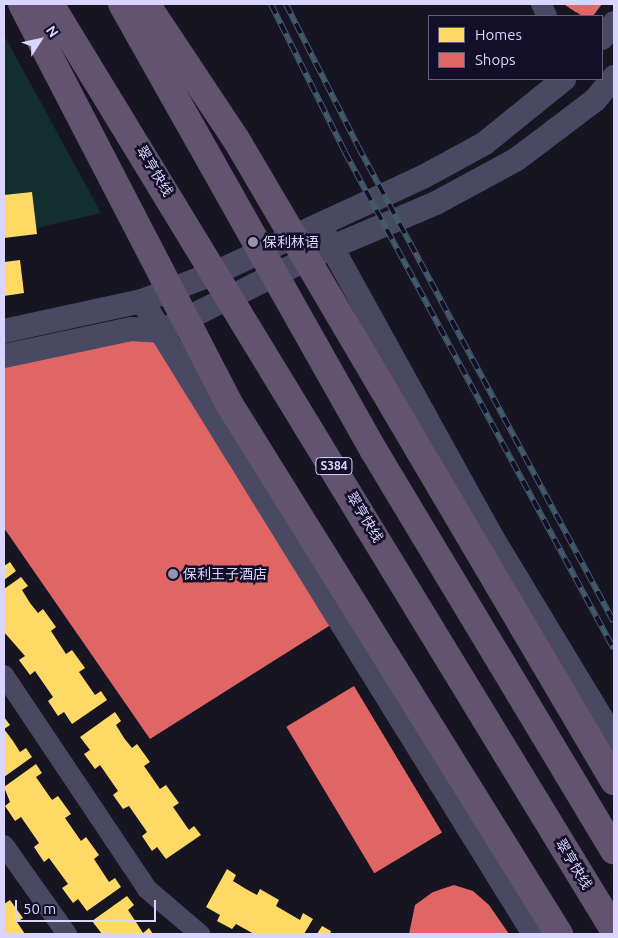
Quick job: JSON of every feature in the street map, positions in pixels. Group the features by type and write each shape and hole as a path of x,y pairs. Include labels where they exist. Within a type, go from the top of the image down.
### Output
{"highway":[{"path":"22,4 228,402 559,934"},
{"name":"翠亨快线","path":"50,4 614,930"},
{"path":"122,4 374,451 614,851"},
{"path":"146,4 298,242 614,781"}],"street":[{"path":"603,37 614,23"},
{"path":"4,356 131,329 160,331 332,246 436,203 517,159 595,100 614,77"},
{"path":"4,331 142,301 320,225 485,143 563,80"},
{"path":"320,225 490,534 614,739"},
{"path":"142,301 534,934"},
{"path":"4,675 147,889 200,934"},
{"path":"4,845 67,934"}],"green space":[{"path":"4,35 101,213 4,236"}],"building: Homes":[{"path":"564,4 581,4 576,12"},
{"path":"32,192 37,234 4,238 4,195"},
{"path":"20,260 24,293 4,296 4,262"},
{"path":"158,374 313,617 210,682 172,623 212,597 204,583 181,597 136,528 75,567 37,509 102,468 76,426"},
{"path":"10,562 16,571 4,580 4,566"},
{"path":"21,577 28,586 22,590 30,603 38,613 43,609 56,627 51,631 66,654 72,650 85,668 79,672 95,695 101,691 107,700 72,724 64,712 58,716 48,701 53,697 35,671 30,675 19,660 25,656 4,632 4,589"},
{"path":"115,712 121,721 116,725 124,738 132,748 137,744 150,762 144,766 160,789 166,785 179,803 173,807 189,830 194,826 201,835 166,859 157,847 152,851 142,836 147,832 129,806 123,809 113,795 118,791 100,765 95,769 84,754 90,750 80,737"},
{"path":"4,717 10,725 4,729"},
{"path":"4,729 20,752 26,748 32,757 4,777"},
{"path":"36,764 42,773 36,777 52,800 58,796 71,814 65,818 81,841 86,837 99,855 94,859 109,882 115,878 121,887 87,911 78,899 73,903 62,888 68,884 49,858 44,862 34,847 39,843 21,817 15,821 5,806 10,802 4,787"},
{"path":"227,869 236,875 233,881 246,889 257,895 260,889 279,900 276,906 300,920 303,913 313,919 304,934 254,934 236,924 232,929 217,921 220,915 206,907"},
{"path":"127,896 134,905 128,910 143,933 149,928 153,934 102,934 92,921"},
{"path":"10,900 23,918 17,922 25,934 4,934 4,904"},
{"path":"322,926 331,931 330,934 317,934"}],"building: Shops":[{"path":"564,4 602,4 594,15 580,15"},
{"name":"保利王子酒店","path":"162,331 337,621 150,739 4,528 4,365"},
{"path":"354,686 442,833 374,873 286,727"},
{"path":"454,885 473,891 489,905 509,934 409,934 415,905 433,892"}],"railway":[{"path":"271,4 345,152 614,649"},
{"path":"286,4 358,146 614,622"}],"place":[{"name":"保利林语","path":"253,242"},
{"name":"保利王子酒店","path":"173,574"}]}
